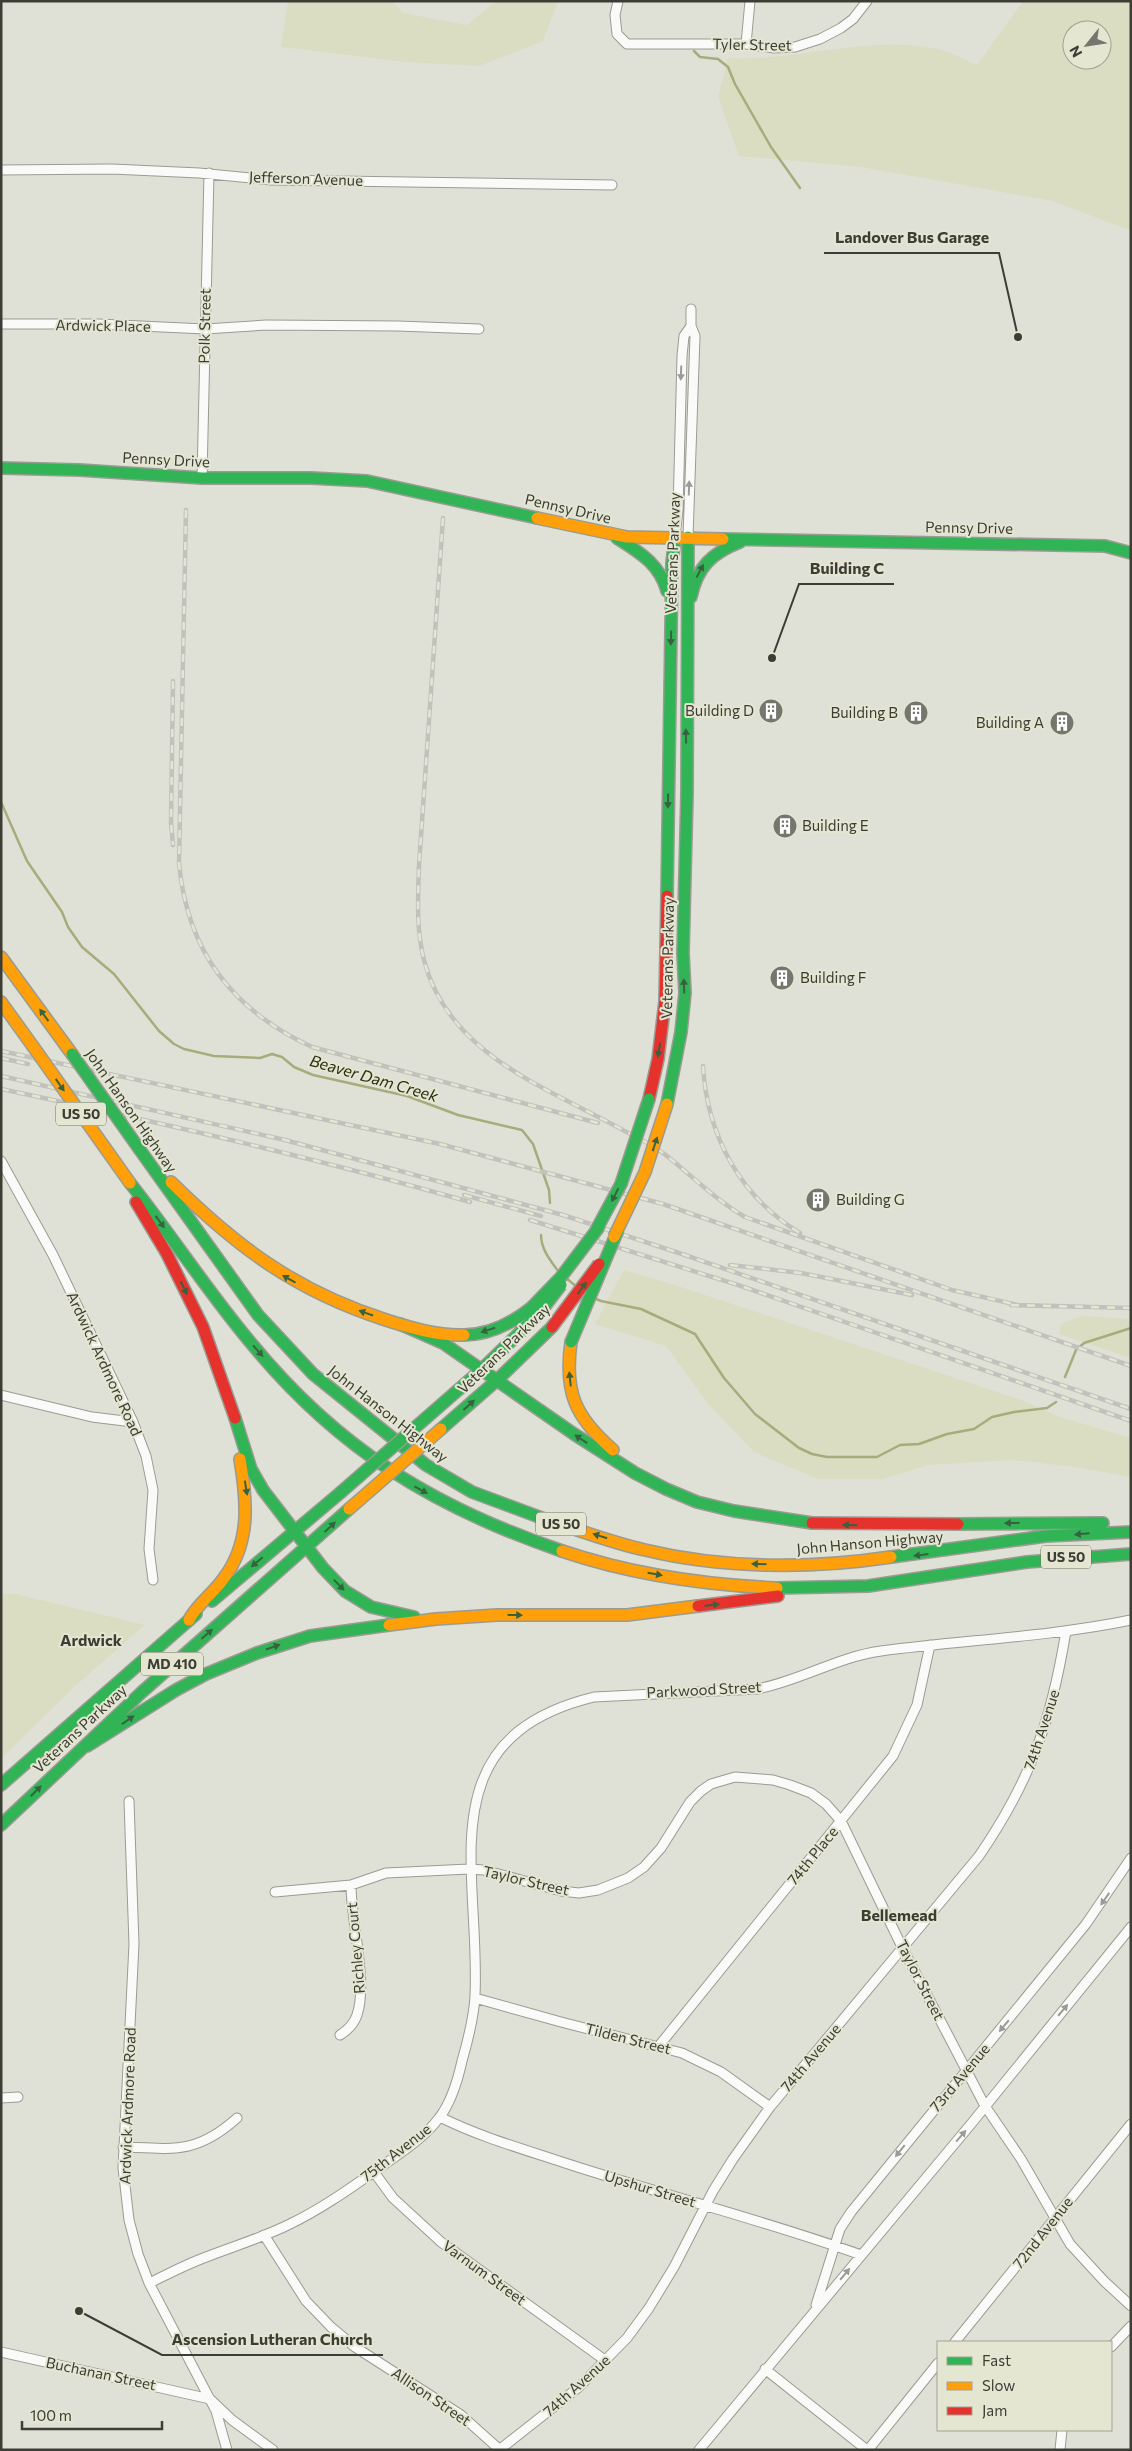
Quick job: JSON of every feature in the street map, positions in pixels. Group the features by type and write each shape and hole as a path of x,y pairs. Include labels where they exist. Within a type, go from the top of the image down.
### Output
{"main road":[{"name":"Pennsy Drive","path":"1,468 79,470 202,478 311,478 367,481 512,511 614,536 1106,546 1131,553"},
{"path":"614,536 652,561 656,566 666,582 672,609"},
{"name":"Veterans Parkway","path":"1,1785 189,1620 340,1493 481,1370 534,1311 599,1227 621,1184 649,1100 658,1059 665,1001 672,563 675,537"},
{"name":"Veterans Parkway","path":"1,1825 155,1680 441,1429 552,1327 584,1285 618,1230 642,1180 668,1104 681,1032 685,993 683,953 687,794 686,635 688,537"},
{"path":"686,635 691,590 702,566 714,552 746,540"},
{"name":"John Hanson Highway","path":"1,957 258,1315 313,1374 426,1465 472,1492 536,1517 644,1550 689,1559 762,1565 858,1562 1046,1536 1131,1532"},
{"name":"US 50","path":"1,1002 222,1308 272,1367 302,1398 359,1448 414,1487 511,1532 552,1547 633,1570 742,1588 862,1587 1036,1559 1131,1554"},
{"path":"1,1010 13,1017"},
{"path":"140,1150 222,1230 280,1273 338,1303 400,1324 443,1343 635,1473 697,1502 734,1511 808,1523 844,1525 924,1526 1064,1523 1131,1526"},
{"path":"130,1183 138,1208 167,1254 203,1327 226,1389 251,1468 263,1490 334,1580 356,1599 385,1612 436,1619"},
{"path":"618,1230 607,1262 579,1319 571,1342 569,1371 574,1406 583,1421 602,1441 632,1465 670,1486 734,1511"},
{"path":"400,1324 443,1334 472,1335 534,1311"},
{"path":"189,1620 225,1579 239,1554 245,1534 248,1510 246,1488 226,1389"},
{"path":"87,1746 176,1690 206,1674 257,1653 310,1636 436,1619 497,1614 627,1615 862,1587"}],"street":[{"name":"Tyler Street","path":"618,1 615,26 617,34 627,44 746,44 787,48 820,39 848,24 867,1"},
{"path":"746,44 750,1"},
{"name":"Jefferson Avenue","path":"1,170 112,170 208,174 270,180 612,185"},
{"name":"Polk Street","path":"202,478 208,174"},
{"name":"Veterans Parkway","path":"688,537 695,336 691,326 691,309"},
{"name":"Ardwick Place","path":"1,324 98,324 205,329 266,324 479,329"},
{"name":"Veterans Parkway","path":"675,537 678,510 682,356 684,336 691,326"},
{"name":"Ardwick Ardmore Road","path":"1,1161 53,1255 133,1422 146,1456 152,1482 149,1549 153,1580"},
{"path":"1,1395 92,1417 133,1422"},
{"name":"Parkwood Street","path":"470,1869 471,1823 486,1774 494,1760 516,1733 548,1712 568,1703 594,1697 757,1689 776,1685 850,1657 1066,1631 1131,1620"},
{"name":"74th Avenue","path":"499,2450 556,2408 606,2361 649,2308 674,2267 705,2207 733,2159 770,2107 979,1856 1003,1821 1026,1777 1047,1722 1066,1631"},
{"name":"74th Place","path":"658,2046 893,1756 917,1705 930,1646"},
{"name":"Taylor Street","path":"275,1892 351,1885 386,1873 470,1869 484,1870 561,1891 579,1893 615,1885 644,1867 653,1858 690,1802 711,1784 735,1777 773,1780 811,1793 826,1804 841,1821 903,1949 986,2106 1021,2159 1070,2244 1131,2306"},
{"name":"Ardwick Ardmore Road","path":"129,1800 134,1944 123,2146 123,2168 129,2220 148,2284 210,2399 222,2429 227,2450"},
{"name":"73rd Avenue","path":"814,2311 840,2229 851,2212 1086,1924 1131,1858"},
{"name":"75th Avenue","path":"148,2284 200,2259 264,2235 309,2214 374,2172 426,2132 440,2117 458,2078 468,2039 475,1998 470,1869"},
{"name":"Richley Court","path":"340,2035 348,2030 357,2016 361,1994 351,1885"},
{"name":"73rd Avenue","path":"699,2450 986,2106 1131,1927"},
{"name":"Tilden Street","path":"475,1998 658,2046 698,2060 770,2107"},
{"path":"1,2098 18,2097"},
{"name":"Upshur Street","path":"440,2117 465,2129 511,2145 705,2207 835,2245 861,2255"},
{"path":"123,2146 168,2149 190,2147 210,2139 237,2118"},
{"name":"72nd Avenue","path":"956,2341 1131,2124"},
{"name":"Varnum Street","path":"374,2172 393,2198 441,2242 606,2361"},
{"name":"Allison Street","path":"264,2235 306,2301 324,2321 355,2347 461,2415 499,2450"},
{"path":"1112,2346 1131,2326"},
{"name":"Buchanan Street","path":"1,2352 210,2399"},
{"path":"765,2369 868,2450 937,2364"},
{"path":"210,2399 232,2420 273,2450"},
{"path":"1060,2450 1062,2431"}],"green space":[{"path":"288,1 392,1 403,13 467,25 496,1 558,1 543,41 479,66 405,62 281,47"},
{"path":"1023,1 1131,1 1131,231 1053,201 861,167 739,156 718,97 728,58 781,56 862,46 889,45 916,46 942,50 977,65"},
{"path":"624,1270 684,1288 1019,1399 1060,1417 1131,1438 1131,1477 1074,1467 1014,1460 928,1465 883,1479 818,1479 754,1452 709,1405 666,1346 595,1324"},
{"path":"1082,1316 1131,1319 1131,1358 1059,1334 1061,1324"},
{"path":"1,1594 16,1594 145,1625 73,1688 1,1759"}],"waterway":[{"path":"694,51 700,57 718,59 728,67 735,84 771,147 800,188"},
{"name":"Beaver Dam Creek","path":"1,802 27,861 62,912 68,927 82,947 114,974 159,1031 174,1044 184,1049 214,1056 260,1058 272,1054 282,1057 294,1067 313,1075 407,1096 458,1115 522,1130 533,1144 549,1190 550,1203"},
{"name":"Beaver Dam Creek","path":"541,1235 544,1250 558,1271"},
{"name":"Beaver Dam Creek","path":"566,1278 577,1287"},
{"name":"Beaver Dam Creek","path":"594,1298 641,1309 695,1334 724,1378 755,1414 799,1448 812,1454 827,1457 877,1457 900,1445 919,1444 947,1434 974,1429 992,1417 1047,1408 1056,1402"},
{"name":"Beaver Dam Creek","path":"1065,1377 1076,1350 1084,1343 1131,1328"}],"railway":[{"path":"186,510 179,863 184,895 192,924 218,974 237,996 259,1015 284,1032 312,1047 598,1123"},
{"path":"443,518 419,865 418,913 424,960 437,994 456,1022 480,1047 508,1067 539,1086 655,1147 714,1196 745,1217 952,1290 1018,1305"},
{"path":"173,681 171,823 173,845"},
{"path":"1,1051 440,1144 663,1204 1131,1366"},
{"path":"1,1058 28,1064"},
{"path":"703,1066 711,1116 731,1162 744,1183 760,1201 800,1233"},
{"path":"1,1076 285,1140 563,1215 679,1253 1131,1409"},
{"path":"1,1089 237,1141 354,1170 470,1202"},
{"path":"464,1195 541,1216"},
{"path":"530,1220 738,1285 1131,1421"},
{"path":"730,1265 801,1273 912,1295"},
{"path":"1011,1305 1131,1308"}],"traffic: fast":[{"path":"1,468 79,470 202,478 311,478 367,481 537,518"},
{"path":"667,896 672,563 675,537"},
{"path":"667,1104 681,1032 685,993 683,953 687,794 688,537"},
{"path":"617,538 641,554 654,566 667,591"},
{"path":"723,539 1105,546 1131,553"},
{"path":"691,597 697,577 707,562 721,551 740,542"},
{"path":"72,1054 140,1150"},
{"path":"594,1234 621,1184 649,1099"},
{"path":"140,1150 258,1315 313,1374 426,1465 472,1492 550,1521"},
{"path":"130,1183 235,1324 284,1381 318,1414 354,1444 430,1494 471,1515 562,1551"},
{"path":"531,1308 561,1277 599,1227"},
{"path":"571,1342 618,1230"},
{"path":"538,1315 561,1285"},
{"path":"464,1335 482,1333 499,1327 516,1319 531,1308"},
{"path":"481,1370 538,1315"},
{"path":"400,1324 443,1343 574,1434 635,1473 666,1489 697,1502 734,1511 812,1523"},
{"path":"496,1381 552,1327"},
{"path":"426,1418 481,1370"},
{"path":"441,1429 496,1381"},
{"path":"235,1418 251,1469 263,1490 323,1568 345,1591 371,1607 414,1617"},
{"path":"340,1493 426,1418"},
{"path":"212,1601 340,1493"},
{"path":"1,1825 142,1692 349,1509"},
{"path":"958,1524 1103,1523"},
{"path":"891,1557 1046,1536 1131,1532"},
{"path":"777,1588 868,1586 1027,1562 1131,1554"},
{"path":"1,1785 196,1614"},
{"path":"87,1746 176,1690 206,1674 257,1653 310,1636 389,1625"}],"traffic: slow":[{"path":"537,518 627,537 723,539"},
{"path":"1,957 72,1054"},
{"path":"1,1002 32,1045"},
{"path":"32,1045 130,1183"},
{"path":"614,1237 645,1172 667,1104"},
{"path":"171,1182 196,1206 245,1247 296,1281 324,1295 386,1320 434,1333 464,1335"},
{"path":"571,1342 569,1375 575,1402 589,1426 613,1450"},
{"path":"349,1509 441,1429"},
{"path":"189,1620 196,1609 224,1578 239,1550 245,1521 240,1459"},
{"path":"550,1521 633,1547 706,1561 736,1564 799,1565 830,1564 891,1557"},
{"path":"562,1551 614,1566 668,1577 777,1588"},
{"path":"389,1625 436,1619 497,1615 627,1615 698,1606"}],"traffic: jam":[{"path":"649,1099 658,1059 665,1001 667,896"},
{"path":"136,1202 167,1254 203,1327 235,1418"},
{"path":"552,1327 599,1264"},
{"path":"812,1523 958,1524"},
{"path":"698,1606 778,1596"}],"place":[{"name":"Landover Bus Garage","path":"1018,337"},
{"name":"Building C","path":"772,658"},
{"name":"Building D","path":"771,711"},
{"name":"Building B","path":"916,713"},
{"name":"Building A","path":"1062,723"},
{"name":"Building E","path":"785,826"},
{"name":"Building F","path":"782,978"},
{"name":"Building G","path":"818,1200"},
{"name":"Ascension Lutheran Church","path":"79,2311"}],"district":[{"name":"Ardwick","path":"91,1640"},
{"name":"Bellemead","path":"899,1915"}]}
